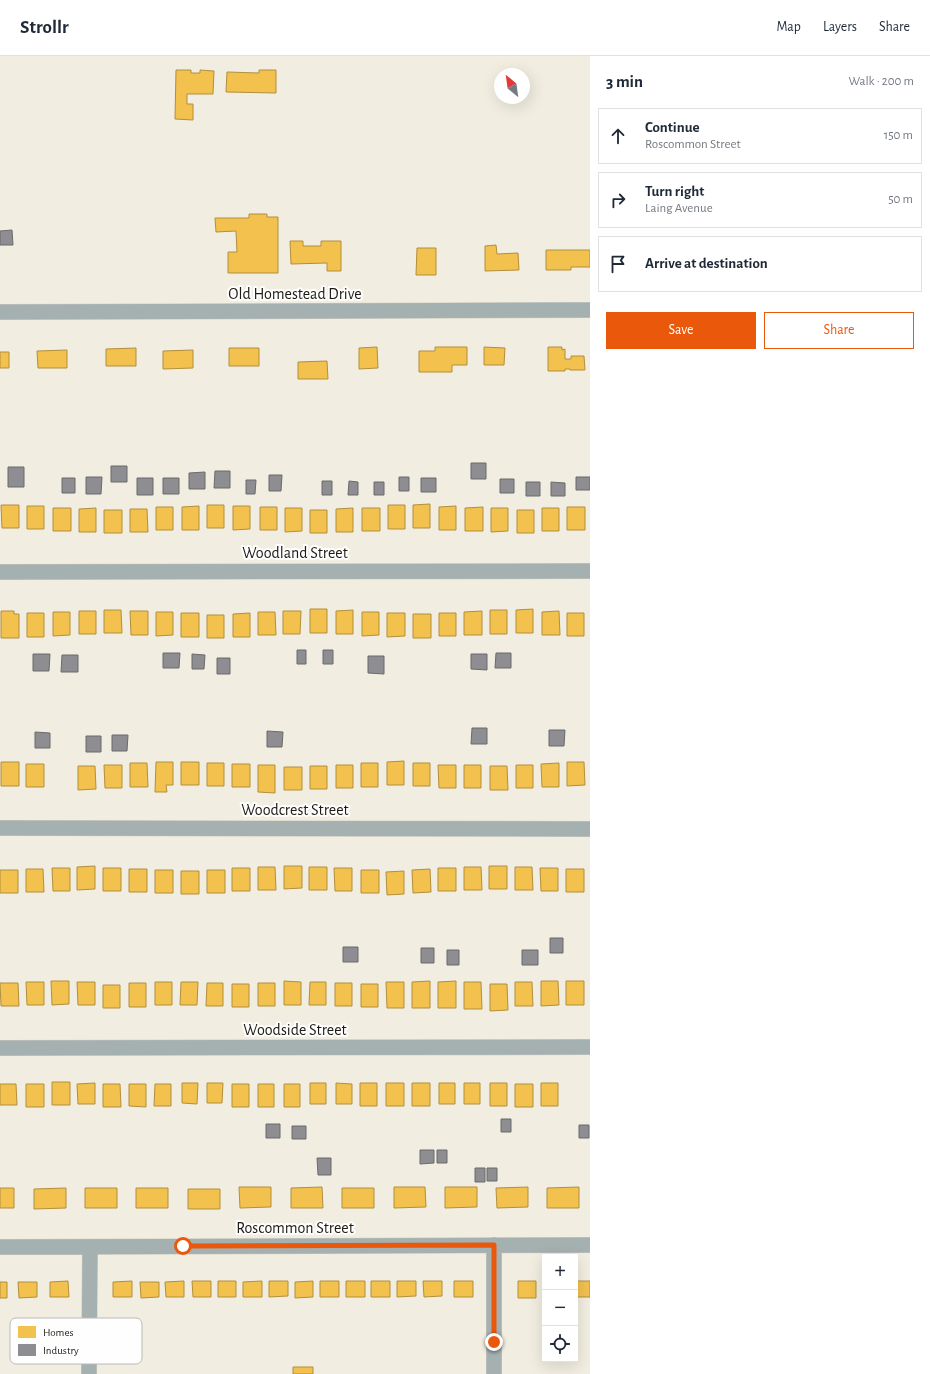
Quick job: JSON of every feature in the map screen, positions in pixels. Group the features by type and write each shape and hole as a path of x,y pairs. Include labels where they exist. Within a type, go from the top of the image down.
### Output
{"street":[{"name":"Old Homestead Drive","path":"0,312 590,310"},
{"name":"Woodland Street","path":"0,572 590,571"},
{"name":"Woodcrest Street","path":"0,828 590,829"},
{"name":"Woodside Street","path":"0,1048 590,1047"},
{"path":"494,1245 494,1374"},
{"name":"Roscommon Street","path":"0,1247 590,1245"},
{"path":"90,1247 90,1318"}],"building: Homes":[{"path":"176,70 191,70 191,73 200,73 200,70 214,71 213,94 187,94 187,104 193,104 193,120 175,119"},
{"path":"259,70 276,70 276,93 226,92 227,72 259,73"},
{"path":"249,214 267,214 267,217 278,217 278,273 228,273 228,252 237,252 236,231 216,232 215,218 249,218"},
{"path":"290,241 303,241 303,246 321,246 321,241 341,241 341,271 327,271 327,263 291,264"},
{"path":"496,245 497,254 518,253 519,270 485,271 485,246"},
{"path":"417,248 436,248 436,275 416,275"},
{"path":"546,250 590,250 590,267 571,267 571,270 546,270"},
{"path":"377,347 378,368 359,369 359,348"},
{"path":"435,347 467,347 467,365 452,365 452,372 419,372 419,351 435,351"},
{"path":"484,347 505,348 504,365 484,365"},
{"path":"548,347 562,347 562,350 565,349 565,359 571,359 571,356 584,356 585,370 565,369 565,371 548,371"},
{"path":"136,348 136,366 106,366 106,349"},
{"path":"229,348 259,348 259,366 229,366"},
{"path":"67,350 67,368 38,368 37,351"},
{"path":"193,350 193,368 163,369 163,351"},
{"path":"0,352 9,352 9,368 0,368"},
{"path":"327,361 328,379 298,379 298,362"},
{"path":"430,504 430,528 413,528 413,505"},
{"path":"1,505 19,505 19,528 2,528"},
{"path":"207,505 224,505 224,528 207,528"},
{"path":"388,505 405,505 405,529 388,529"},
{"path":"27,506 44,506 44,529 27,529"},
{"path":"199,506 199,530 182,530 182,507"},
{"path":"233,506 250,506 250,529 233,530"},
{"path":"456,506 456,530 439,530 439,507"},
{"path":"156,507 173,507 173,530 156,530"},
{"path":"260,507 277,507 277,530 260,530"},
{"path":"483,507 483,531 465,531 465,508"},
{"path":"567,507 585,507 585,530 567,530"},
{"path":"53,508 71,508 71,531 53,531"},
{"path":"96,508 96,532 79,532 79,509"},
{"path":"285,508 302,508 302,531 285,532"},
{"path":"353,508 353,532 336,532 336,509"},
{"path":"362,508 380,508 380,531 362,531"},
{"path":"491,508 508,508 508,531 491,532"},
{"path":"542,508 559,508 559,531 542,531"},
{"path":"130,509 147,509 148,532 130,532"},
{"path":"104,510 122,510 122,533 104,533"},
{"path":"310,510 327,510 327,533 310,533"},
{"path":"517,510 534,510 534,533 517,533"},
{"path":"310,609 327,609 327,633 310,633"},
{"path":"533,609 533,633 516,633 516,610"},
{"path":"104,610 121,610 122,633 104,633"},
{"path":"353,610 353,634 336,634 336,611"},
{"path":"490,610 507,610 507,634 490,634"},
{"path":"1,611 14,611 14,614 19,614 19,638 1,638"},
{"path":"79,611 96,611 96,634 79,634"},
{"path":"130,611 148,611 148,635 131,635"},
{"path":"283,611 301,611 300,634 283,634"},
{"path":"482,611 482,635 464,635 464,612"},
{"path":"559,611 560,635 542,635 542,612"},
{"path":"53,612 70,612 70,635 53,636"},
{"path":"156,612 173,612 173,635 156,636"},
{"path":"258,612 275,612 276,635 258,635"},
{"path":"362,612 379,612 379,635 362,636"},
{"path":"27,613 44,613 44,637 27,637"},
{"path":"181,613 199,613 199,637 181,637"},
{"path":"250,613 250,637 233,637 233,614"},
{"path":"387,613 405,613 405,636 387,637"},
{"path":"439,613 456,613 456,636 439,636"},
{"path":"567,613 584,613 584,636 567,636"},
{"path":"413,614 431,614 431,638 413,638"},
{"path":"207,615 224,615 224,638 207,638"},
{"path":"404,761 404,785 387,785 387,762"},
{"path":"1,762 19,762 19,786 1,786"},
{"path":"156,762 173,762 173,785 166,785 167,792 155,792"},
{"path":"181,762 199,762 199,785 181,785"},
{"path":"567,762 584,762 585,785 567,786"},
{"path":"130,763 147,763 148,787 130,787"},
{"path":"207,763 224,763 224,786 207,786"},
{"path":"361,763 378,763 378,787 361,787"},
{"path":"413,763 430,763 430,786 413,786"},
{"path":"559,763 559,787 542,787 541,764"},
{"path":"26,764 44,764 44,787 26,787"},
{"path":"232,764 250,764 250,787 232,787"},
{"path":"104,765 122,765 122,788 105,788"},
{"path":"258,765 275,765 275,793 258,792"},
{"path":"336,765 353,765 353,788 336,788"},
{"path":"438,765 456,765 456,788 439,788"},
{"path":"464,765 481,765 481,788 464,788"},
{"path":"516,765 533,765 533,788 516,788"},
{"path":"78,766 95,766 96,789 78,790"},
{"path":"310,766 327,766 327,789 310,789"},
{"path":"490,766 507,766 508,790 490,790"},
{"path":"284,767 302,767 302,790 284,790"},
{"path":"95,866 95,889 77,890 77,867"},
{"path":"284,866 302,866 302,888 284,889"},
{"path":"489,866 507,866 507,889 489,889"},
{"path":"258,867 275,867 276,890 258,890"},
{"path":"309,867 327,867 327,890 309,890"},
{"path":"464,867 481,867 482,890 464,890"},
{"path":"515,867 532,867 533,890 515,890"},
{"path":"52,868 70,868 70,891 53,891"},
{"path":"103,868 121,868 121,891 103,891"},
{"path":"232,868 250,868 250,891 232,891"},
{"path":"334,868 352,868 352,891 335,891"},
{"path":"438,868 456,868 456,891 438,891"},
{"path":"540,868 558,868 558,891 541,891"},
{"path":"26,869 43,869 44,892 26,892"},
{"path":"129,869 147,869 147,892 129,892"},
{"path":"430,869 431,892 413,893 412,870"},
{"path":"566,869 584,869 584,892 566,892"},
{"path":"0,870 18,870 18,893 0,893"},
{"path":"155,870 173,870 173,893 155,893"},
{"path":"207,870 225,870 225,893 207,893"},
{"path":"361,870 379,870 379,893 361,893"},
{"path":"181,871 199,871 199,894 181,894"},
{"path":"404,871 404,894 387,895 386,872"},
{"path":"51,981 69,981 69,1004 52,1005"},
{"path":"284,981 301,982 301,1005 284,1005"},
{"path":"430,981 430,1008 412,1008 412,982"},
{"path":"456,981 456,1008 438,1008 438,982"},
{"path":"541,981 558,981 559,1005 541,1006"},
{"path":"566,981 584,981 584,1005 566,1005"},
{"path":"26,982 44,982 44,1005 27,1005"},
{"path":"77,982 95,982 95,1005 78,1005"},
{"path":"155,982 172,982 172,1005 155,1005"},
{"path":"181,982 198,982 197,1005 180,1005"},
{"path":"310,982 326,982 326,1005 309,1005"},
{"path":"386,982 404,982 404,1008 387,1008"},
{"path":"464,982 481,982 482,1009 464,1009"},
{"path":"515,982 532,982 533,1006 515,1006"},
{"path":"0,983 18,983 19,1006 1,1006"},
{"path":"129,983 146,983 146,1007 129,1007"},
{"path":"207,983 223,983 223,1006 206,1006"},
{"path":"258,983 275,983 275,1006 258,1006"},
{"path":"335,983 352,983 352,1006 335,1006"},
{"path":"232,984 249,984 249,1007 232,1007"},
{"path":"361,984 378,984 378,1007 361,1007"},
{"path":"490,984 507,984 508,1010 490,1011"},
{"path":"103,985 120,985 120,1008 103,1008"},
{"path":"52,1082 70,1082 70,1105 52,1105"},
{"path":"95,1083 95,1104 78,1104 77,1084"},
{"path":"182,1083 198,1083 197,1104 182,1103"},
{"path":"207,1083 223,1083 222,1103 207,1103"},
{"path":"310,1083 326,1083 326,1104 310,1104"},
{"path":"336,1083 352,1084 352,1104 336,1104"},
{"path":"360,1083 377,1083 377,1106 360,1106"},
{"path":"386,1083 404,1083 404,1106 386,1106"},
{"path":"412,1083 430,1083 430,1106 412,1106"},
{"path":"439,1083 455,1083 455,1104 439,1104"},
{"path":"464,1083 480,1083 480,1104 464,1104"},
{"path":"490,1083 507,1083 507,1106 490,1106"},
{"path":"541,1083 558,1083 558,1106 541,1106"},
{"path":"0,1084 16,1084 17,1105 0,1105"},
{"path":"26,1084 44,1084 44,1107 26,1107"},
{"path":"103,1084 120,1084 121,1107 103,1107"},
{"path":"129,1084 146,1084 146,1107 129,1106"},
{"path":"155,1084 171,1084 171,1106 154,1106"},
{"path":"232,1084 249,1084 249,1107 232,1107"},
{"path":"258,1084 274,1084 274,1107 258,1107"},
{"path":"284,1084 300,1084 300,1107 284,1107"},
{"path":"515,1084 533,1084 533,1107 515,1107"},
{"path":"239,1187 271,1187 271,1207 240,1208"},
{"path":"322,1187 323,1208 291,1208 291,1188"},
{"path":"394,1187 425,1187 426,1207 394,1208"},
{"path":"445,1187 477,1187 477,1207 445,1208"},
{"path":"528,1187 528,1207 497,1208 496,1188"},
{"path":"579,1187 579,1208 547,1208 547,1188"},
{"path":"0,1188 14,1188 14,1208 0,1208"},
{"path":"66,1188 66,1208 34,1209 34,1189"},
{"path":"85,1188 117,1188 117,1208 85,1208"},
{"path":"136,1188 168,1188 168,1208 136,1208"},
{"path":"342,1188 374,1188 374,1208 342,1208"},
{"path":"188,1189 220,1189 220,1209 188,1209"},
{"path":"68,1281 69,1297 50,1297 50,1282"},
{"path":"132,1281 132,1297 113,1297 113,1282"},
{"path":"184,1281 184,1297 166,1297 165,1282"},
{"path":"192,1281 211,1281 211,1297 193,1297"},
{"path":"218,1281 236,1281 236,1297 218,1297"},
{"path":"262,1281 262,1297 243,1297 243,1282"},
{"path":"269,1281 288,1281 288,1296 269,1297"},
{"path":"313,1281 313,1297 295,1298 295,1282"},
{"path":"320,1281 339,1281 339,1297 320,1297"},
{"path":"346,1281 365,1281 365,1297 346,1297"},
{"path":"371,1281 390,1281 390,1297 371,1297"},
{"path":"397,1281 416,1281 416,1296 397,1297"},
{"path":"423,1281 442,1281 442,1296 424,1297"},
{"path":"454,1281 473,1281 473,1297 454,1297"},
{"path":"518,1281 536,1281 536,1298 518,1298"},
{"path":"578,1281 590,1281 590,1297 578,1297"},
{"path":"0,1282 7,1282 7,1298 0,1298"},
{"path":"18,1282 37,1282 37,1297 19,1298"},
{"path":"140,1282 159,1282 159,1297 141,1298"},
{"path":"293,1367 313,1367 313,1374 293,1374"}],"building: Industry":[{"path":"12,230 13,245 0,245 0,231"},
{"path":"471,463 486,463 486,479 471,479"},
{"path":"111,466 127,466 127,482 111,482"},
{"path":"8,467 24,467 24,487 8,487"},
{"path":"215,471 230,471 230,488 214,488"},
{"path":"205,472 205,489 189,489 189,473"},
{"path":"269,475 282,475 281,491 269,491"},
{"path":"86,477 102,477 101,494 86,494"},
{"path":"399,477 409,477 409,491 399,491"},
{"path":"576,477 590,477 590,490 576,490"},
{"path":"62,478 75,478 75,493 62,493"},
{"path":"137,478 153,478 153,495 137,495"},
{"path":"163,478 179,478 179,494 163,494"},
{"path":"421,478 436,478 436,492 421,492"},
{"path":"500,479 514,479 514,493 500,493"},
{"path":"246,480 256,480 255,494 246,494"},
{"path":"322,481 332,481 332,495 322,495"},
{"path":"349,481 358,482 358,495 348,495"},
{"path":"374,482 384,482 384,495 374,495"},
{"path":"526,482 540,482 540,496 526,496"},
{"path":"551,482 565,483 565,496 551,496"},
{"path":"297,650 306,650 306,664 297,664"},
{"path":"323,650 333,650 333,664 323,664"},
{"path":"163,653 180,653 179,668 163,668"},
{"path":"496,653 511,653 511,668 495,668"},
{"path":"33,654 50,654 49,671 33,671"},
{"path":"192,654 205,655 204,669 192,669"},
{"path":"471,654 487,654 487,670 471,669"},
{"path":"62,655 78,655 78,672 61,672"},
{"path":"368,656 384,656 384,674 368,673"},
{"path":"217,658 230,658 230,674 217,674"},
{"path":"472,728 487,728 487,744 471,744"},
{"path":"549,730 565,730 564,746 549,746"},
{"path":"267,731 283,732 282,747 267,747"},
{"path":"35,732 50,733 50,748 35,748"},
{"path":"112,735 128,735 127,751 112,751"},
{"path":"86,736 101,736 101,752 86,752"},
{"path":"550,938 563,938 563,953 550,953"},
{"path":"343,947 358,947 358,962 343,962"},
{"path":"421,948 434,948 434,963 421,963"},
{"path":"447,950 459,950 459,965 447,965"},
{"path":"522,950 538,950 538,965 522,965"},
{"path":"501,1119 511,1119 511,1132 501,1132"},
{"path":"266,1124 280,1124 280,1138 266,1138"},
{"path":"579,1125 589,1125 589,1138 579,1138"},
{"path":"292,1126 306,1126 306,1139 292,1139"},
{"path":"420,1150 434,1150 434,1163 420,1164"},
{"path":"437,1150 447,1150 447,1163 437,1163"},
{"path":"317,1158 331,1158 331,1175 318,1175"},
{"path":"475,1168 485,1168 485,1182 475,1182"},
{"path":"487,1168 497,1168 497,1181 487,1181"}],"route":[{"path":"183,1246 494,1245 494,1342"}]}
